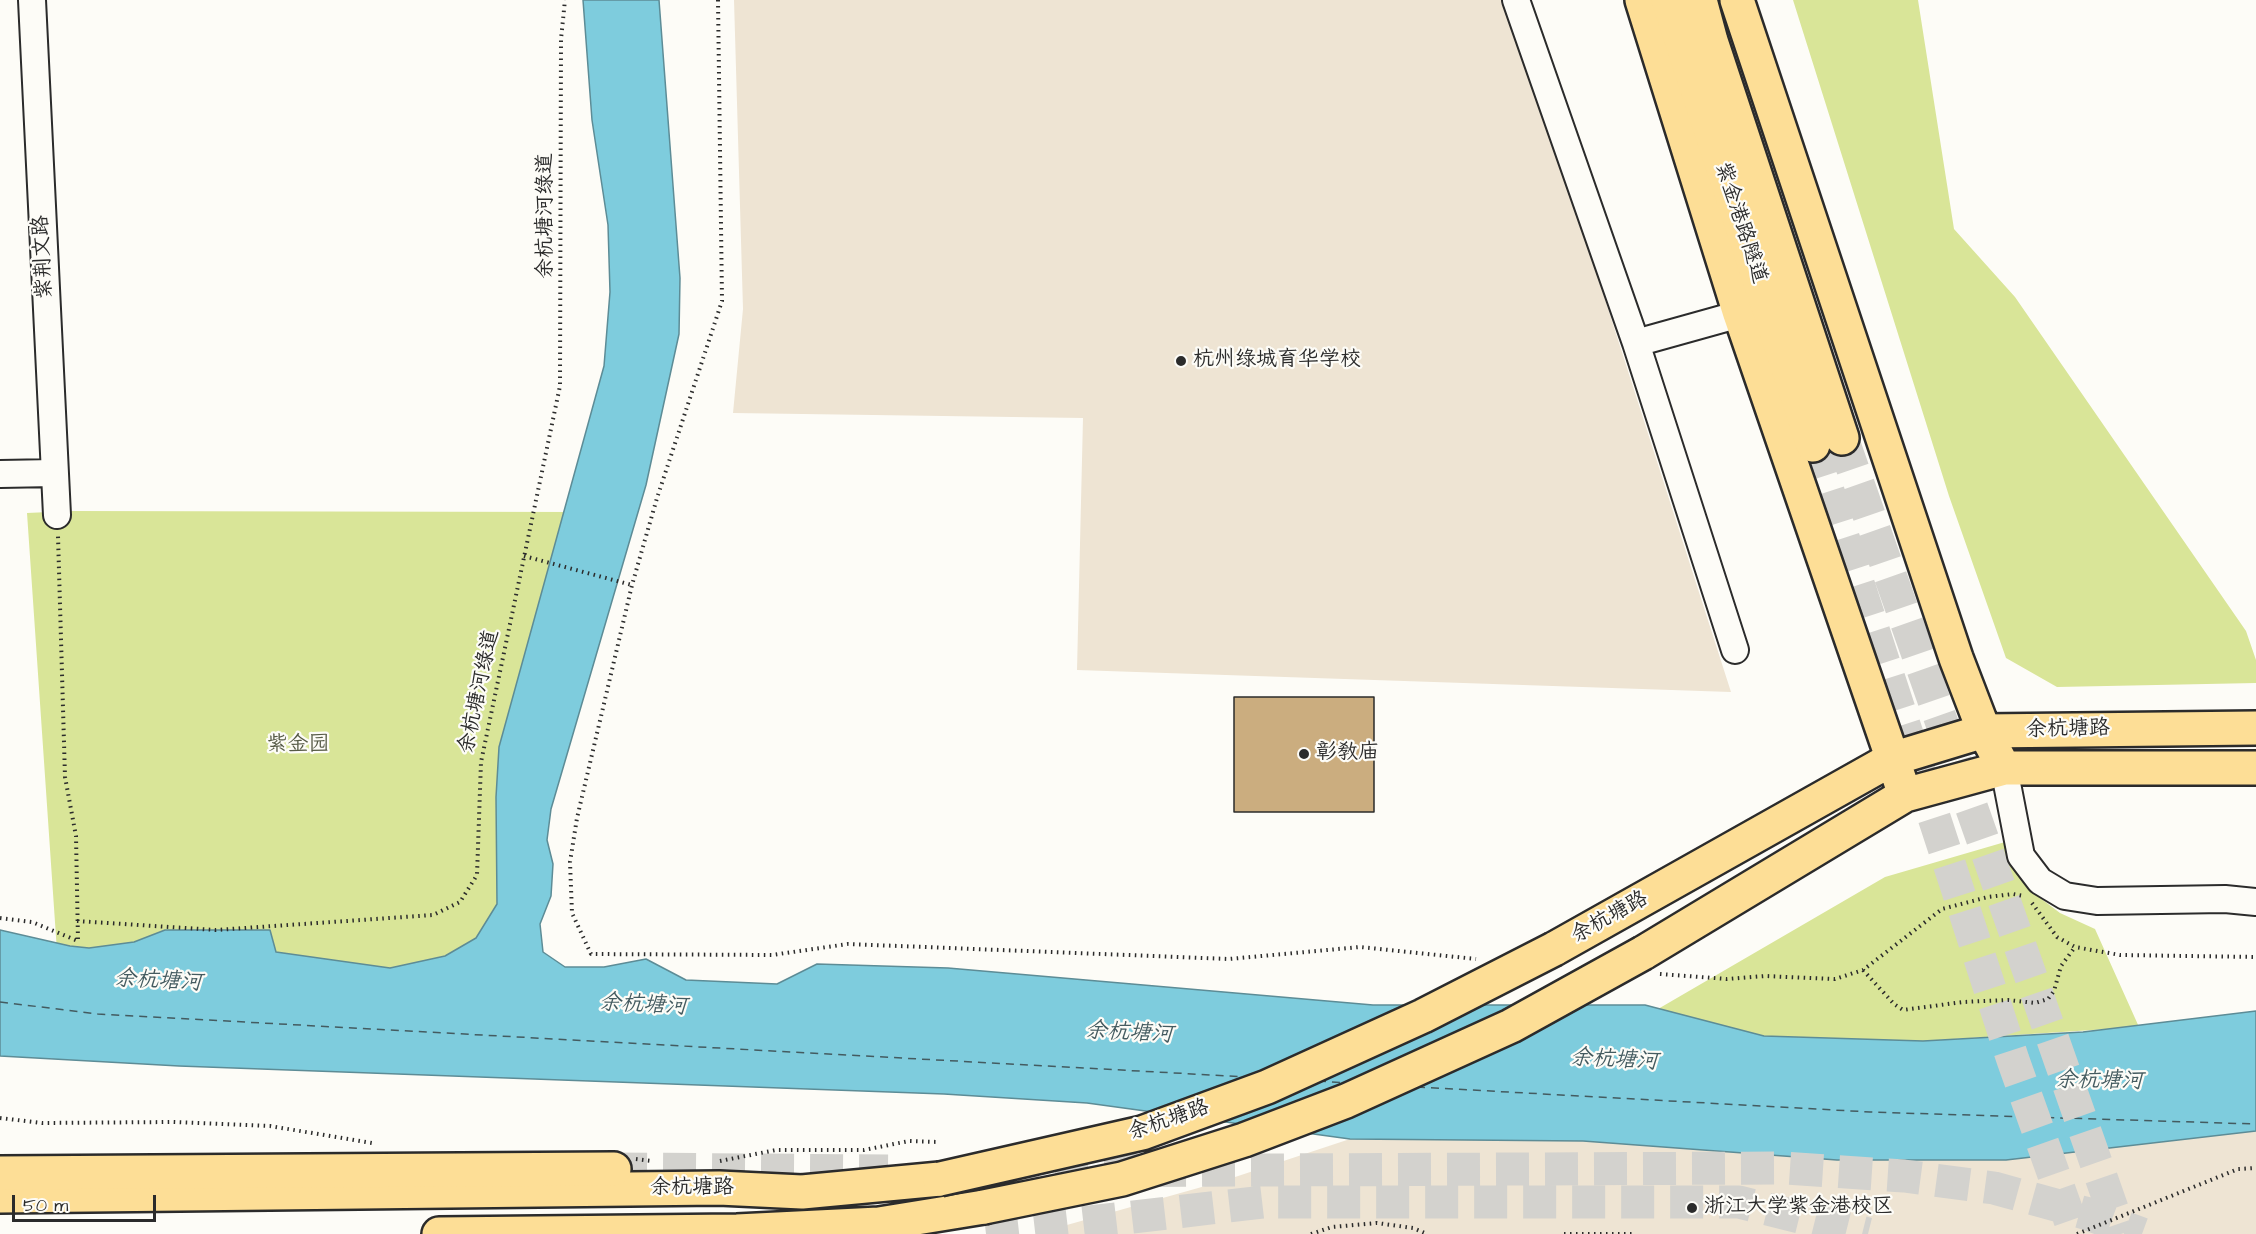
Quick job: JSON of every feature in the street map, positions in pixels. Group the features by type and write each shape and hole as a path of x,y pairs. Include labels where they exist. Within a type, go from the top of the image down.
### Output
{"main road":[{"path":"1642,0 1740,314 1905,795"},
{"name":"紫金港路隧道","path":"1668,0 1828,442 1700,0"},
{"path":"1737,0 1956,658 1984,731 2004,768"},
{"name":"余杭塘路","path":"0,1197 719,1188 802,1192 940,1179 1142,1133 1257,1090 1423,1016 1554,949 1892,759 1984,731 2256,728"},
{"name":"余杭塘路","path":"439,1234 737,1231 879,1224 984,1207 1122,1179 1244,1140 1347,1101 1651,963 1905,795 2004,768 2256,768"},
{"path":"0,1173 614,1169"}],"street":[{"name":"紫荆文路","path":"32,0 57,515"},
{"path":"1516,0 1636,343 1735,651"},
{"path":"1636,343 1740,314"},
{"path":"0,474 54,473"},
{"path":"2004,768 2021,856 2040,881 2065,896 2097,902 2225,899 2256,902"}],"path":[{"name":"余杭塘河绿道","path":"77,921 216,930 433,915 460,902 477,875 480,762 560,386 561,39 565,0"},
{"path":"718,0 722,301 657,498 632,585 577,818 570,862 572,913 591,954 772,955 848,944 1229,959 1360,946 1486,960"},
{"path":"0,918 32,922 78,941 76,836 65,777 57,515"},
{"path":"524,555 632,585"},
{"path":"1651,963 1727,979 1765,976 1835,980 1863,970 1942,909 1988,897 2021,895 2043,915 2056,937 2075,947 2120,955 2256,957"},
{"path":"1863,970 1894,1004 1903,1010 1963,1002 2008,1000 2035,1002 2048,999 2054,991 2061,966 2075,947"},
{"path":"2077,1234 2238,1169 2256,1168"},
{"path":"1311,1234 1332,1227 1377,1222 1413,1228 1427,1234"},
{"path":"1564,1234 1634,1234"}],"shaded area":[{"name":"杭州绿城育华学校","path":"734,0 1509,0 1731,692 1077,670 1083,418 733,413 743,309"},
{"name":"浙江大学紫金港校区","path":"2256,1131 2256,1234 1035,1234 1223,1181 1350,1139 1583,1141 1837,1160 2006,1160"}],"green space":[{"path":"1793,0 1918,0 1954,229 2015,297 2246,631 2256,660 2256,683 2057,687 2006,658 1949,496"},
{"name":"紫金园","path":"71,511 579,512 506,915 461,990 58,966 27,513"},
{"path":"2005,842 2027,888 2060,913 2095,929 2139,1027 1923,1041 1764,1036 1658,1009 1885,877"}],"water":[{"name":"余杭塘河","path":"583,0 659,0 680,278 679,334 646,485 551,809 547,840 553,864 551,896 540,924 543,952 565,967 604,967 646,959 686,980 777,984 817,964 948,968 1373,1005 1645,1005 1764,1036 1923,1041 2083,1032 2256,1011 2256,1131 2006,1160 1837,1160 1583,1141 1350,1139 1087,1103 944,1094 179,1066 0,1056 0,930 70,946 89,948 134,942 165,930 270,930 276,952 390,968 445,956 476,938 497,904 496,797 499,747 604,366 610,292 608,225 592,120"}],"building":[{"name":"彰教庙","path":"1234,697 1374,697 1374,812 1234,812"}],"ferry route":[{"path":"0,1002 98,1014 1248,1077"},
{"path":"1318,1081 1346,1083"},
{"path":"1417,1087 1870,1112 2256,1124"}],"tunnel":[{"path":"1842,438 2121,1234"},
{"path":"1813,445 2013,1060 2075,1234"},
{"path":"1006,1171 1784,1168 1904,1176 1994,1188 2085,1213 2142,1234"},
{"path":"614,1169 888,1171"},
{"path":"986,1234 1263,1202 1739,1202 1868,1234"}],"place":[{"name":"杭州绿城育华学校","path":"1181,361"},
{"name":"彰教庙","path":"1304,754"},
{"name":"浙江大学紫金港校区","path":"1692,1208"}]}
